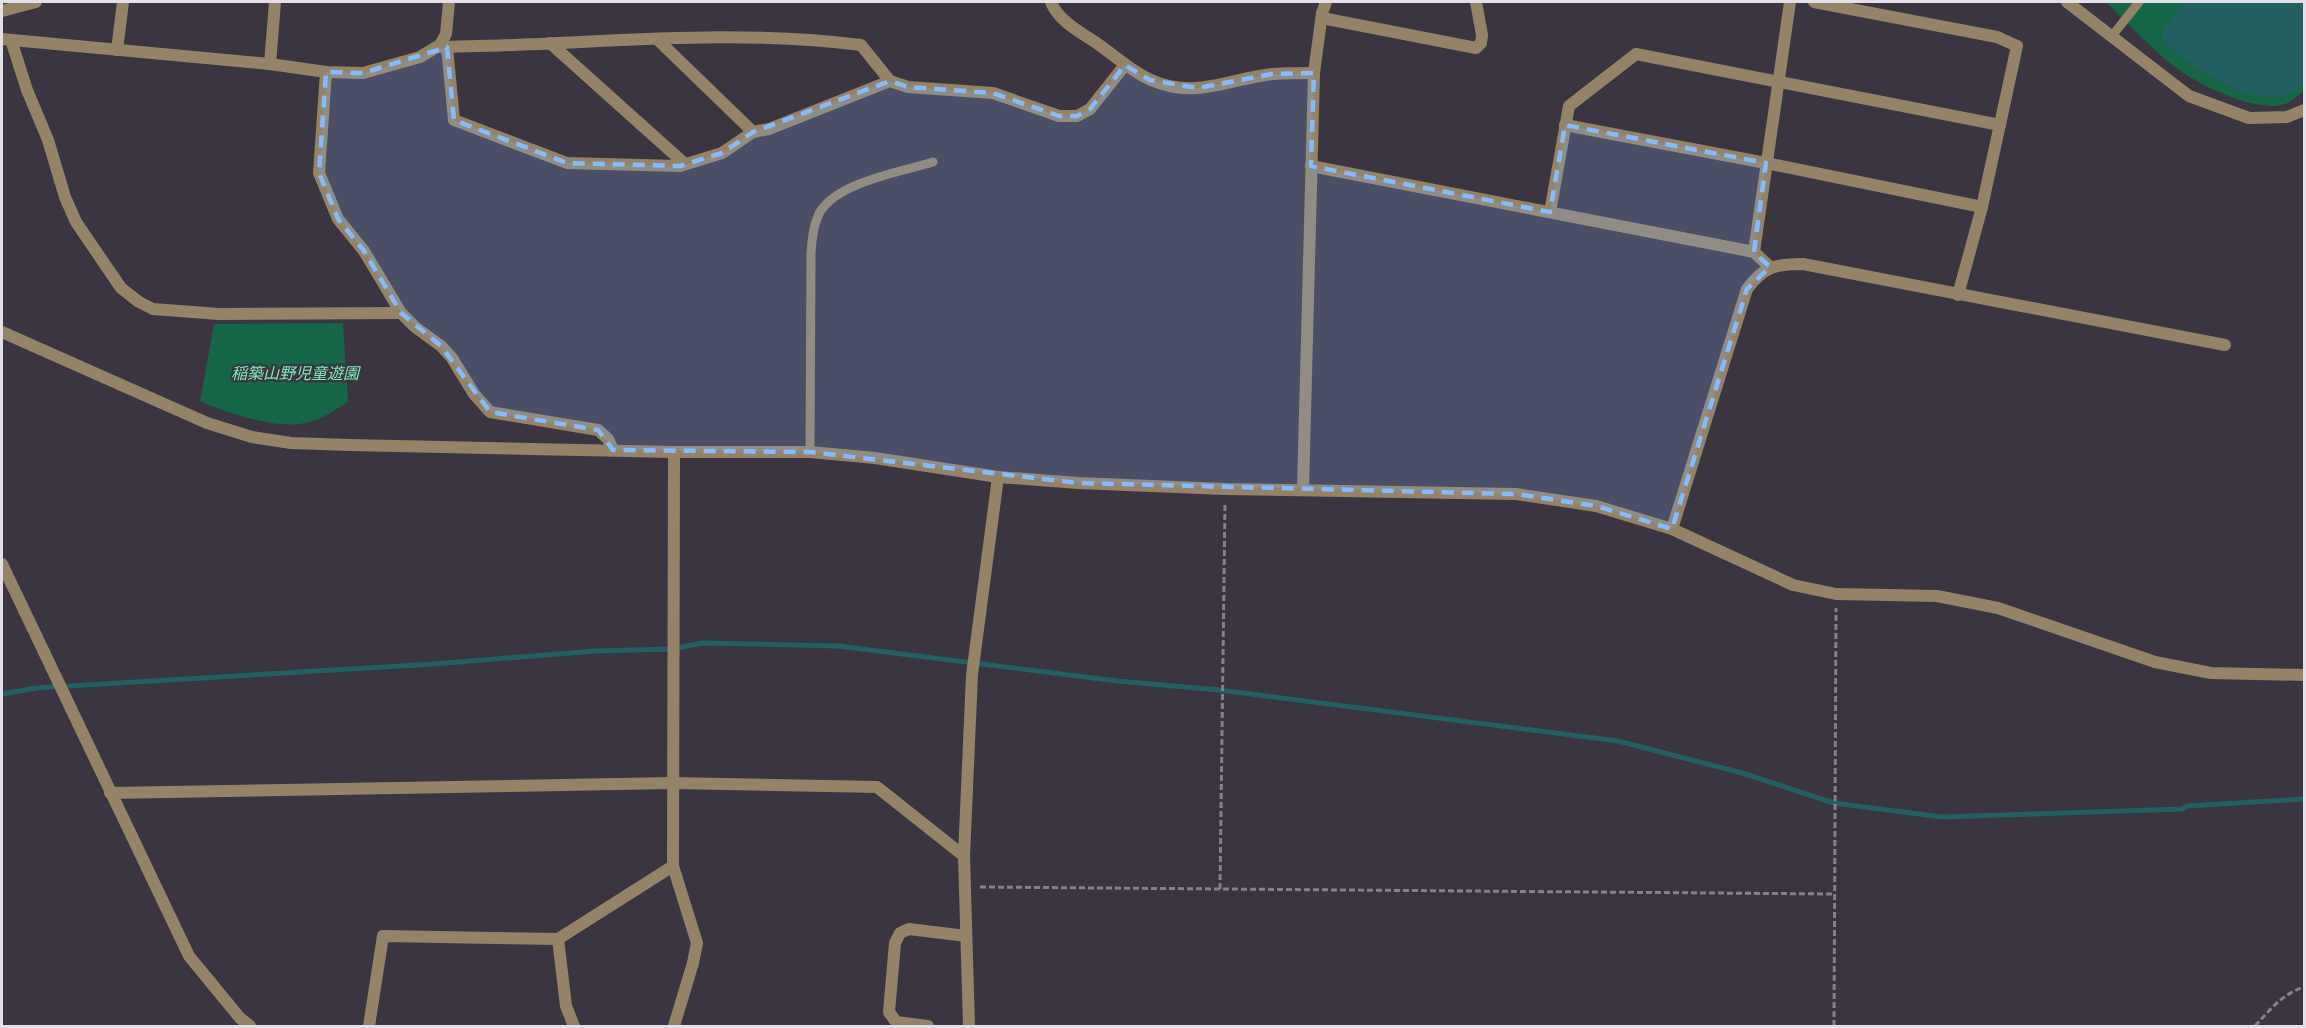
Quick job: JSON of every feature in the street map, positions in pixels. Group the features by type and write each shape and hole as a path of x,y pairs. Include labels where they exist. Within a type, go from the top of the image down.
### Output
{"street":[{"path":"2,11 36,2"},
{"path":"117,50 123,2"},
{"path":"270,64 275,2"},
{"path":"449,2 446,34 442,47 454,120 567,163 684,164 722,153 753,132 769,129 890,81"},
{"path":"1051,2 1067,22 1125,65 1150,80 1168,86 1219,87 1272,74 1314,73"},
{"path":"1303,489 1314,73 1326,2"},
{"path":"1322,18 1476,48 1481,43 1482,35 1476,2"},
{"path":"1754,252 1790,2"},
{"path":"1814,2 1997,37 2017,46 1982,207 1958,295"},
{"path":"2067,2 2189,96 2250,118 2287,117 2304,110"},
{"path":"401,313 219,314 153,309 139,302 121,288 76,222 65,197 48,140 6,40 270,64 326,72 363,73 420,57 442,47 709,37 835,42 861,45 890,81 908,87 993,93 1059,116 1077,116 1090,109 1125,65"},
{"path":"657,39 753,132"},
{"path":"550,43 684,164"},
{"path":"1550,212 1569,106 1636,54 2000,125"},
{"path":"326,72 319,173 338,219 364,251 401,313 452,358 474,394 490,412 597,430 608,439 613,450"},
{"path":"1565,125 1982,207"},
{"path":"1311,166 1754,252 1770,267"},
{"path":"1672,529 1747,289 1757,275 1770,267 1803,264 2225,345"},
{"path":"2,332 207,423 252,437 291,443 674,452 810,452 874,458 998,477 1225,489 1516,494 1596,506 1672,529 1793,585 1836,594 1937,596 1998,608 2155,662 2211,672 2304,675"},
{"path":"674,452 673,866 697,943 674,1026"},
{"path":"969,1026 964,856 972,675 998,477"},
{"path":"2,564 189,956 240,1018 250,1026"},
{"path":"110,792 672,783 877,787 964,856"},
{"path":"369,1026 383,936 558,939 673,866"},
{"path":"928,1026 896,1022 889,1012 895,943 900,933 909,929 966,936"},
{"path":"558,939 566,1006 574,1026"}],"lane":[{"path":"2112,36 2139,2"},
{"path":"810,452 811,253 813,231 820,212 837,194 933,162"}],"path":[{"path":"1220,889 1225,489"},
{"path":"1834,1026 1836,594"},
{"path":"965,887 1833,894"},
{"path":"2255,1026 2281,998 2304,987"}],"highlighted area":[{"path":"447,47 454,120 567,163 680,166 722,153 753,132 890,81 908,87 993,93 1059,116 1077,116 1090,109 1125,65 1150,80 1198,88 1272,74 1314,73 1311,166 1550,212 1565,125 1766,163 1754,252 1770,267 1747,289 1672,529 1596,506 1516,494 1078,483 810,452 613,450 598,430 490,412 441,346 401,313 364,251 338,219 319,173 326,72 363,73"}],"green space":[{"path":"2106,2 2304,2 2304,90 2288,103 2272,106 2222,94 2190,77 2166,60"},
{"name":"稲築山野児童遊園","path":"343,323 348,402 325,416 315,421 284,424 224,411 200,401 214,324"}],"shaded area":[{"path":"2184,2 2304,2 2304,82 2294,91 2278,96 2261,96 2224,84 2189,63 2162,41 2162,31"}],"waterway":[{"path":"2,694 36,688 434,664 595,651 672,649 703,643 838,646 1117,681 1219,690 1618,741 1742,773 1834,803 1942,817 2182,809 2187,806 2304,799"}]}
